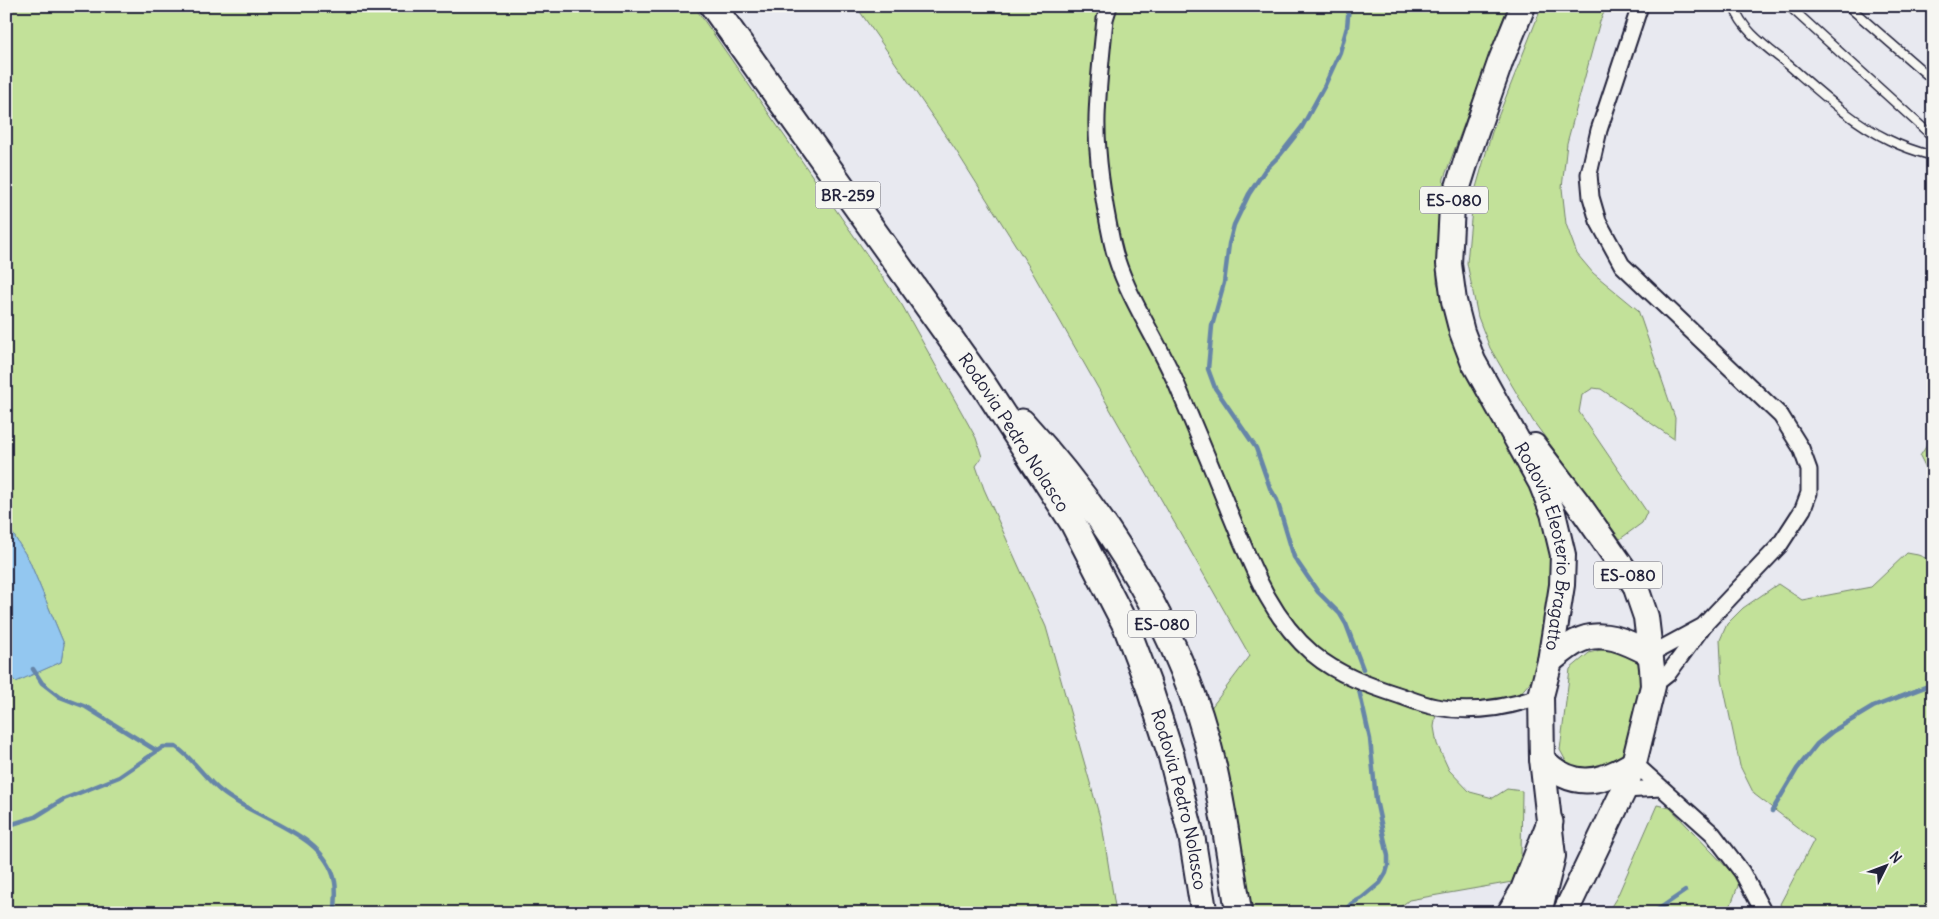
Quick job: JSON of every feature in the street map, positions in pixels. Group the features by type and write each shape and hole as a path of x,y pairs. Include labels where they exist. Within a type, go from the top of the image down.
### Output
{"highway":[{"name":"Rodovia Pedro Nolasco","path":"713,6 982,384 1072,523 1126,626 1148,684 1171,755 1192,838 1204,913"},
{"name":"ES-080","path":"982,384 1018,417 1046,448 1080,491 1155,609 1189,684 1212,759 1239,913"},
{"name":"ES-080","path":"1510,913 1523,891 1550,822"}],"main road":[{"name":"Rodovia Eleoterio Bragatto","path":"1523,6 1501,60 1452,206 1449,264 1454,301 1473,361 1541,484 1553,513 1563,555 1562,585 1550,661 1541,696 1542,759 1550,822"},
{"name":"Rodovia Eleoterio Bragatto","path":"1493,397 1577,502 1635,585 1646,617 1651,654 1652,686 1634,763 1624,790 1565,913"},
{"path":"1550,661 1576,642 1601,636 1616,638 1651,654"},
{"path":"1542,759 1552,769 1564,776 1592,782 1613,776 1634,763"},
{"name":"ES-080","path":"1539,913 1553,856 1550,822"}],"street":[{"path":"1108,6 1105,19 1097,119 1101,175 1116,257 1129,289 1176,382 1269,602 1289,629 1312,653 1344,674 1372,687 1436,707 1464,710 1491,710 1519,704 1541,696"},
{"path":"1640,6 1599,130 1589,174 1591,196 1598,221 1622,265 1781,416 1801,448 1809,470 1808,493 1802,509 1779,546 1704,625 1668,674 1652,686"},
{"path":"1651,654 1704,625"},
{"path":"1634,763 1713,834 1742,872 1764,913"},
{"path":"1624,790 1661,788"}],"lane":[{"path":"1734,6 1737,15 1753,35 1843,112 1888,140 1933,156"},
{"path":"1788,6 1933,137"},
{"path":"1848,6 1933,80"}],"green space":[{"path":"6,6 694,6 902,305 976,438 982,457 976,466 984,489 1046,627 1102,825 1116,913 6,913 6,672 17,681 61,662 64,644 29,560 6,523"},
{"path":"856,6 1508,6 1444,178 1438,228 1437,282 1456,341 1554,513 1548,661 1519,695 1507,704 1436,713 1434,727 1437,744 1449,770 1470,792 1493,798 1507,789 1522,791 1521,855 1512,882 1409,900 1393,913 1242,913 1204,717 1250,656 1030,268 955,149"},
{"path":"1542,6 1607,6 1600,21 1567,143 1562,188 1566,224 1577,254 1593,273 1638,310 1675,418 1674,439 1601,389 1593,388 1582,395 1579,412 1647,512 1642,523 1620,539 1533,421 1490,348 1478,317 1467,263 1473,198 1492,132"},
{"path":"1933,436 1933,482 1920,456"},
{"path":"1907,553 1933,561 1933,913 1784,913 1780,904 1814,840 1754,794 1740,766 1722,679 1720,640 1727,624 1743,608 1778,584 1802,600 1871,587"},
{"path":"1611,647 1634,654 1651,680 1624,773 1573,774 1560,750 1570,669 1589,653"},
{"path":"1657,805 1670,808 1733,874 1739,883 1728,913 1607,913 1617,897"}],"water":[{"path":"6,523 29,560 64,644 61,662 16,682 6,672"}],"waterway":[{"path":"1349,6 1347,27 1340,52 1325,85 1302,127 1280,155 1265,170 1249,194 1234,225 1229,244 1224,283 1212,326 1208,369 1215,388 1256,448 1270,488 1277,500 1294,557 1318,592 1340,614 1346,624 1363,669"},
{"path":"33,669 42,683 60,697 86,707 157,751"},
{"path":"1772,811 1797,769 1817,744 1833,731 1873,707 1933,684"},
{"path":"1343,913 1351,904 1362,898 1380,883 1388,866 1388,856 1376,800 1370,739 1359,690"},
{"path":"6,826 35,817 64,799 119,777 163,747 176,747 222,792 236,802 288,829 318,851 329,865 335,882 335,913"},
{"path":"1653,913 1685,891"}]}
